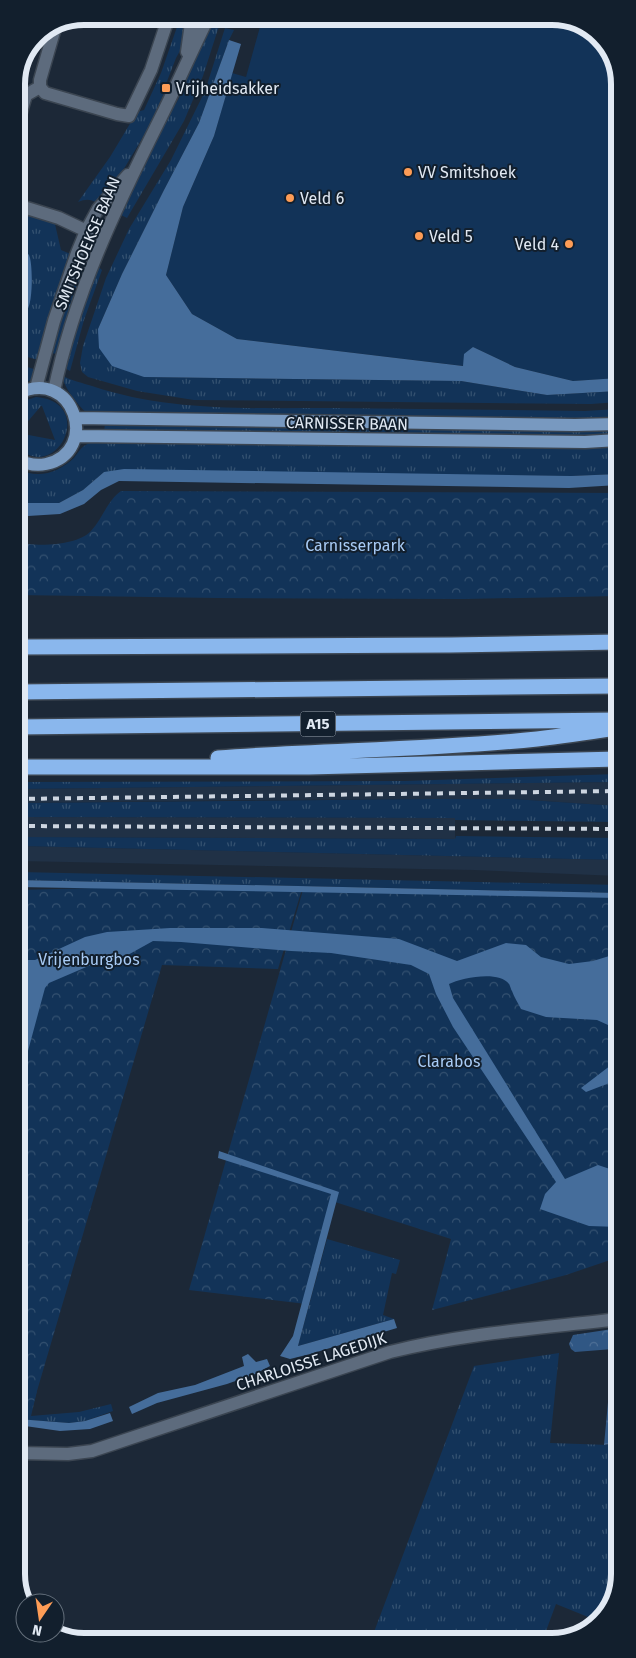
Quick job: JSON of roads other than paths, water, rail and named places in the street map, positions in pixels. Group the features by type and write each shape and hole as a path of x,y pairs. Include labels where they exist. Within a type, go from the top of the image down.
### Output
{"highway":[{"path":"25,647 451,645 611,642"},
{"name":"A15","path":"25,692 611,686"},
{"name":"A15","path":"25,727 611,720"},
{"name":"A15","path":"119,766 288,752 451,746 538,739 611,729"},
{"name":"A15","path":"25,767 309,768 611,759"}],"main road":[{"path":"25,390 36,388 54,391 68,402 76,418 76,436 72,445 58,460 49,464 39,465 25,462"},
{"name":"CARNISSER BAAN","path":"76,418 575,426 611,424"},
{"name":"CARNISSER BAAN","path":"76,436 585,442 611,440"}],"street":[{"path":"53,33 40,80 40,87 45,93 129,116 151,70 166,25"},
{"name":"SMITSHOEKSE BAAN","path":"185,64 191,25"},
{"name":"SMITSHOEKSE BAAN","path":"54,391 73,316 102,238 204,25"},
{"path":"25,98 26,95 40,87"},
{"name":"SMITSHOEKSE BAAN","path":"36,388 54,321 86,231 98,209 137,166"},
{"path":"25,207 59,218 102,238"},
{"name":"CHARLOISSE LAGEDIJK","path":"25,1454 68,1454 92,1451 412,1346 487,1334 611,1320"}],"railway":[{"path":"25,799 611,791"},
{"path":"25,826 611,829"}],"place":[{"name":"Vrijheidsakker","path":"166,88"},
{"name":"VV Smitshoek","path":"408,172"},
{"name":"Veld 6","path":"290,198"},
{"name":"Veld 5","path":"419,236"},
{"name":"Veld 4","path":"569,244"}],"park label":[{"name":"Carnisserpark","path":"355,545"},
{"name":"Vrijenburgbos","path":"89,959"},
{"name":"Clarabos","path":"449,1061"}]}
